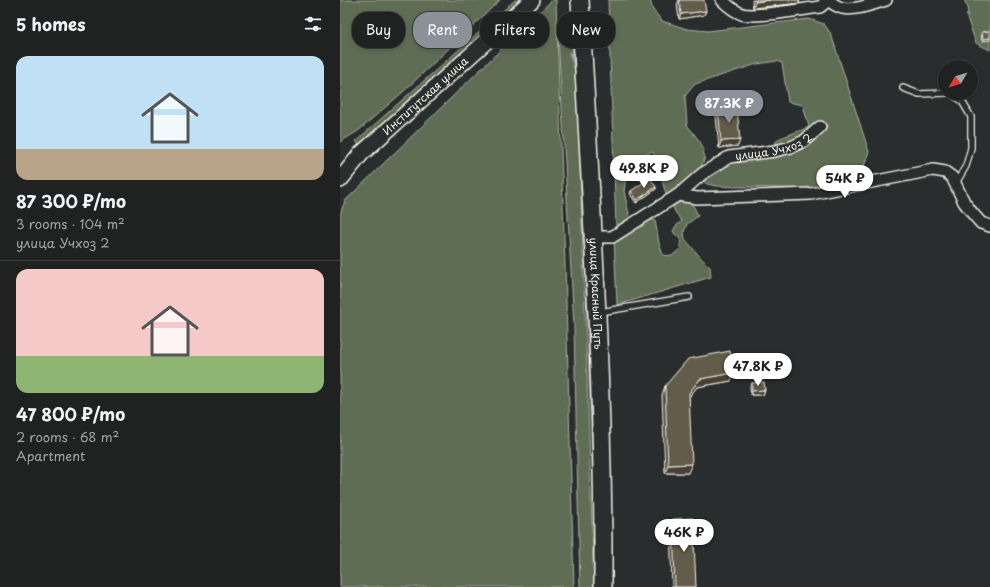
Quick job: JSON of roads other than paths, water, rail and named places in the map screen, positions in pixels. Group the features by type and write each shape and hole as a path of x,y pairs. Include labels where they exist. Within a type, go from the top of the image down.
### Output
{"main road":[{"name":"улица Красный Путь","path":"580,0 593,235 604,504 603,587"},
{"name":"улица Красный Путь","path":"591,0 612,452 614,587"}],"street":[{"name":"Институтская улица","path":"344,172 532,0"},
{"path":"722,0 736,12 744,15 820,7 826,0 840,8 875,4 886,0"},
{"name":"улица Учхоз 2","path":"603,237 612,237 620,230 678,195 702,174 729,157 775,151 791,147 804,141 820,127"},
{"path":"678,195 698,198 811,194 933,170 945,172 952,177 964,202 973,214 981,223 990,226"}],"lane":[{"path":"903,88 919,94 938,93"},
{"path":"956,184 966,166 971,148 971,117 962,100"},
{"path":"606,312 689,297"}],"waterway":[{"path":"570,53 576,70"},
{"path":"584,215 594,488"}]}
